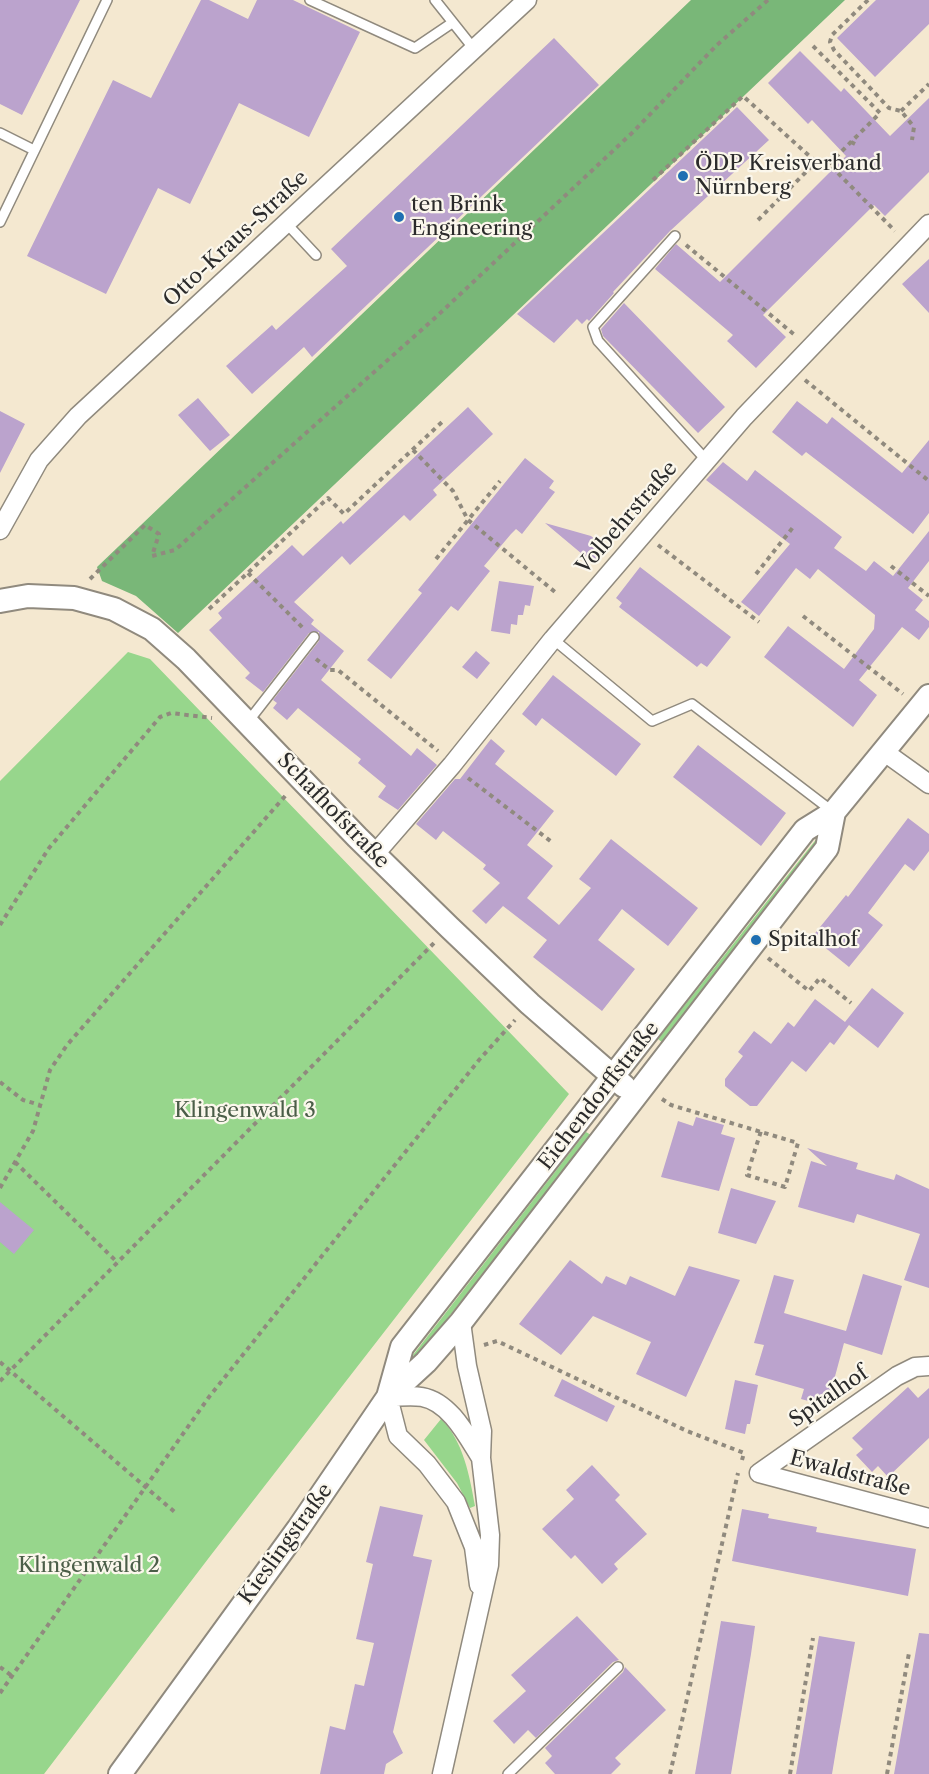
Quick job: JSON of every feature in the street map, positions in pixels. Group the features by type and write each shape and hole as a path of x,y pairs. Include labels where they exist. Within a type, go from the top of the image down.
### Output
{"street":[{"name":"Otto-Kraus-Straße","path":"0,530 24,484 58,436 527,0"},
{"name":"Volbehrstraße","path":"374,855 452,765 553,639 707,460 791,368 929,224"},
{"name":"Schafhofstraße","path":"0,601 28,596 74,597 114,609 152,629 186,658 374,855 530,1004 613,1077 641,1091"},
{"name":"Eichendorffstraße","path":"388,1397 402,1347 805,830 834,812 924,702"},
{"path":"884,751 929,784"},
{"name":"Eichendorffstraße","path":"461,1322 827,848 834,812"},
{"path":"442,1774 489,1565 490,1535 481,1458 482,1431 461,1322"},
{"name":"Kieslingstraße","path":"120,1774 298,1529 388,1397 426,1362 461,1322"},
{"name":"Spitalhof","path":"759,1473 897,1376 915,1368 929,1366"},
{"path":"481,1458 454,1418 434,1402 423,1397 388,1397 398,1436 444,1485 468,1526 474,1547 481,1599"},
{"name":"Ewaldstraße","path":"759,1473 929,1518"}],"lane":[{"path":"0,222 107,0"},
{"path":"310,0 415,48 452,23"},
{"path":"435,0 474,49"},
{"path":"0,133 34,150"},
{"path":"287,224 316,255"},
{"path":"675,236 593,327 598,341 707,460"},
{"path":"241,717 314,637"},
{"path":"553,639 651,721 692,704 834,812"},
{"path":"508,1774 618,1667"}],"path":[{"path":"74,597 106,560 145,525 159,534 152,556 175,550 437,316 633,132 717,45 768,0"},
{"path":"868,0 832,35 830,42 834,50 889,108 901,111 914,127 912,140"},
{"path":"813,46 879,113 829,164"},
{"path":"901,111 929,84"},
{"path":"653,180 743,96 816,162 829,164 908,244"},
{"path":"851,142 859,146"},
{"path":"758,219 816,162"},
{"path":"675,236 810,348"},
{"path":"791,368 929,481"},
{"path":"210,609 328,498 344,514 442,422"},
{"path":"413,450 453,491 468,520 555,592"},
{"path":"436,559 500,481"},
{"path":"756,574 794,526"},
{"path":"643,534 759,622"},
{"path":"891,566 929,596"},
{"path":"248,573 314,637"},
{"path":"803,616 924,702"},
{"path":"304,650 330,670 338,670 452,765 553,843"},
{"path":"0,925 49,848 160,717 171,713 210,719 241,717"},
{"path":"0,1188 33,1131 50,1070 67,1045 300,779"},
{"path":"0,1381 449,927"},
{"path":"752,945 809,991 820,978 851,1003"},
{"path":"0,1693 209,1397 479,1060 530,1004"},
{"path":"0,1082 23,1100 40,1105"},
{"path":"641,1091 670,1105 760,1131 798,1143 785,1187 747,1175 760,1131"},
{"path":"15,1162 118,1263"},
{"path":"465,1351 497,1341 687,1431 744,1453 733,1491 670,1774"},
{"path":"0,1362 177,1514"},
{"path":"789,1774 813,1638"},
{"path":"887,1774 909,1653"},
{"path":"0,1667 12,1676"}],"green space":[{"path":"691,0 845,0 178,633 136,596 102,581 97,567"},
{"name":"Klingenwald 3","path":"128,652 150,659 569,1094 44,1774 0,1774 0,781"},
{"path":"818,837 820,842 663,1043 658,1039"},
{"path":"586,1132 591,1135 415,1360 413,1355"},
{"path":"441,1419 455,1437 464,1460 475,1506 470,1508 457,1483 424,1440"}],"building":[{"path":"0,0 80,0 22,115 0,104"},
{"path":"201,0 209,0 248,19 257,0 293,0 360,32 309,137 239,103 190,204 158,188 106,294 27,256 113,80 151,98"},
{"path":"876,0 929,0 929,24 875,77 837,38"},
{"path":"554,38 599,85 312,357 304,347 252,394 226,366 272,325 276,330 347,266 331,249"},
{"path":"800,51 841,92 844,88 890,136 929,98 929,172 885,216 874,205 763,315 786,337 756,368 727,341 733,335 655,269 676,244 720,282 846,156 812,120 808,124 768,83"},
{"path":"737,107 769,140 670,231 589,321 587,319 582,324 577,319 554,343 517,314"},
{"path":"929,259 929,313 902,284"},
{"path":"624,303 725,407 698,433 603,336 601,329"},
{"path":"198,398 230,435 210,451 178,415"},
{"path":"797,401 827,424 832,417 902,473 929,440 929,513 913,534 806,452 802,456 772,432"},
{"path":"468,407 493,434 433,490 437,495 410,521 404,515 350,565 342,556 294,602 314,620 311,624 344,651 321,680 411,756 417,748 437,765 398,810 378,797 386,786 358,763 361,759 298,708 287,720 273,708 277,703 273,700 319,641 319,632 309,633 263,692 245,678 250,673 209,630 222,618 218,613 292,545 303,556 341,521 343,524"},
{"path":"0,411 25,424 0,473"},
{"path":"525,458 554,481 549,488 555,492 522,534 516,529 484,566 490,571 458,611 451,606 391,679 367,660 422,593 418,590"},
{"path":"723,462 747,481 755,470 842,537 834,548 866,571 874,561 893,576 929,531 929,561 908,588 923,600 915,610 929,621 929,627 919,640 902,627 859,680 877,695 853,727 764,657 788,626 844,669 874,629 875,615 818,569 810,579 796,568 759,616 741,602 790,544 706,480"},
{"path":"545,523 591,536 607,549 594,564"},
{"path":"640,567 731,637 707,667 701,663 697,667 619,607 622,603 616,598"},
{"path":"499,581 534,586 530,606 525,605 523,615 518,615 517,625 511,624 510,634 491,631"},
{"path":"476,651 490,663 477,679 462,667"},
{"path":"553,675 641,744 616,776 542,718 536,726 522,714"},
{"path":"491,739 505,751 495,764 554,811 527,845 553,866 527,898 559,925 591,888 579,879 611,839 698,908 668,946 622,909 598,940 635,969 602,1011 533,957 547,940 503,906 486,924 472,911 500,883 483,869 486,865 443,831 436,840 416,824 455,779 460,779"},
{"path":"698,745 786,813 761,846 673,777"},
{"path":"908,818 929,834 929,851 914,871 905,864 868,913 883,925 849,967 812,937 846,895 848,897"},
{"path":"872,988 904,1013 878,1048 849,1025 834,1045 830,1042 806,1072 792,1061 757,1106 750,1106 725,1086 725,1079 743,1056 738,1052 754,1031 771,1044 788,1022 794,1027 815,999 845,1022"},
{"path":"696,1117 724,1125 721,1134 735,1138 719,1191 661,1177 678,1121 693,1126"},
{"path":"807,1148 858,1163 856,1169 894,1180 896,1174 929,1189 929,1288 904,1280 920,1234 857,1214 854,1223 798,1207 811,1161 827,1166"},
{"path":"731,1188 776,1201 756,1244 718,1233"},
{"path":"0,1202 34,1230 14,1254 0,1242"},
{"path":"570,1260 602,1284 606,1276 626,1285 630,1276 675,1296 689,1266 740,1280 686,1397 636,1374 651,1342 593,1316 561,1355 519,1324"},
{"path":"863,1274 902,1286 882,1355 844,1343 827,1406 801,1399 804,1389 755,1375 764,1345 754,1343 774,1275 794,1280 784,1313 846,1331"},
{"path":"562,1379 615,1406 607,1422 554,1396"},
{"path":"735,1380 758,1385 750,1424 747,1424 745,1434 725,1429"},
{"path":"908,1387 918,1398 929,1388 929,1438 888,1477 878,1466 872,1472 856,1455 863,1449 852,1438"},
{"path":"592,1465 620,1495 615,1500 647,1534 614,1564 618,1569 602,1584 575,1555 571,1559 542,1529 574,1499 566,1490"},
{"path":"380,1506 423,1515 413,1556 432,1560 393,1732 403,1753 386,1764 384,1774 320,1774 330,1726 345,1730 355,1684 364,1686 374,1643 356,1639 373,1564 366,1562"},
{"path":"742,1509 769,1514 768,1518 817,1527 816,1532 916,1549 908,1596 732,1561"},
{"path":"577,1616 619,1660 613,1662 536,1738 528,1730 514,1744 493,1721 526,1691 511,1675"},
{"path":"721,1621 755,1626 731,1774 695,1774"},
{"path":"919,1633 929,1634 929,1774 894,1774"},
{"path":"819,1636 855,1642 832,1774 796,1774"},
{"path":"625,1667 666,1710 615,1758 621,1764 611,1774 555,1774 545,1763 552,1756 545,1748 623,1672"}],"place":[{"name":"ÖDP Kreisverband Nürnberg","path":"683,176"},
{"name":"ten Brink Engineering","path":"399,217"},
{"name":"Spitalhof","path":"756,940"}],"park label":[{"name":"Klingenwald 2","path":"89,1566"}]}
